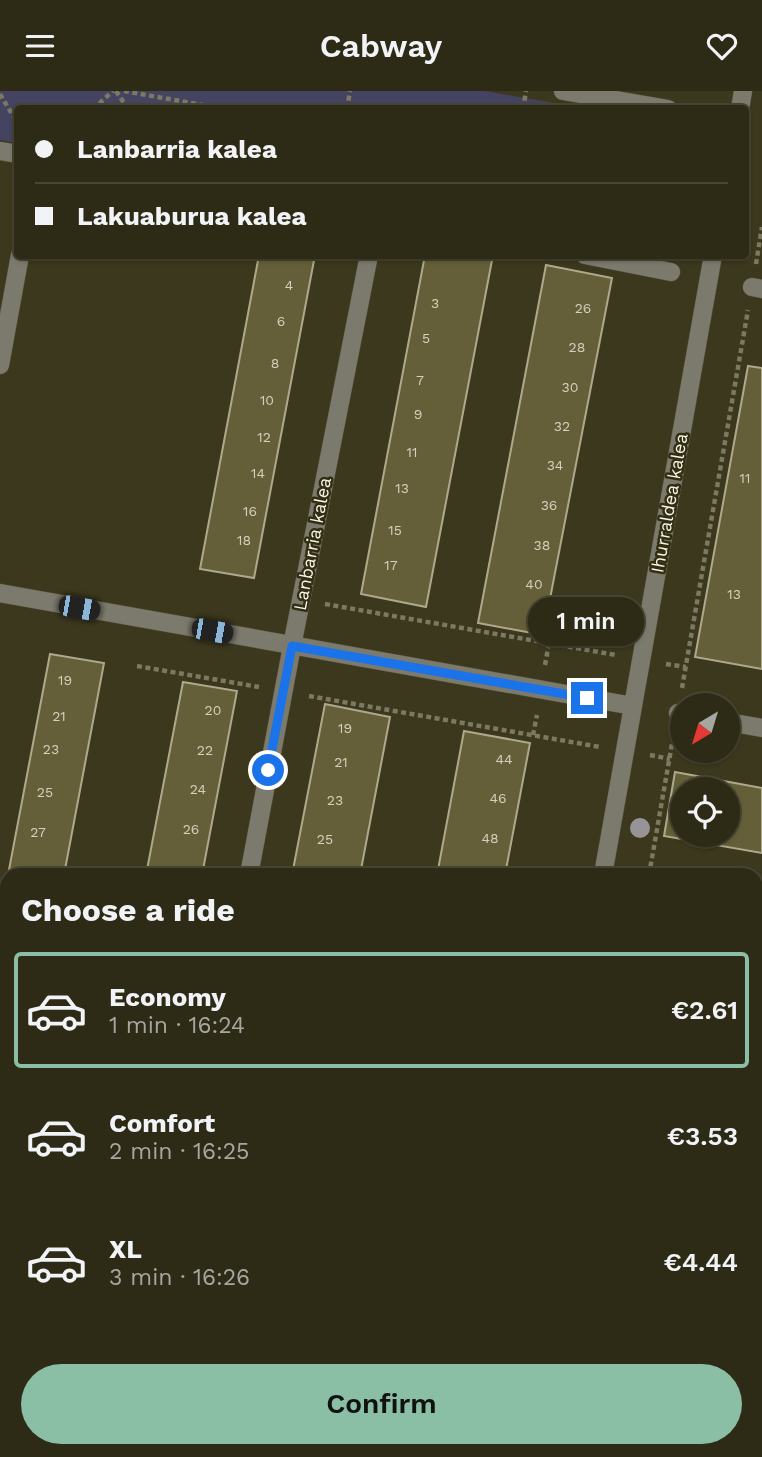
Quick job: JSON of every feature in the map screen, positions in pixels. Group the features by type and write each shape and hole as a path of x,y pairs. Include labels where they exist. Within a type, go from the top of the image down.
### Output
{"street":[{"path":"563,91 645,105"},
{"path":"0,365 19,259"},
{"name":"Lanbarria kalea","path":"250,868 368,259"},
{"path":"605,259 671,272"},
{"name":"Ihurraldea kalea","path":"604,868 712,259"},
{"path":"0,593 633,706"},
{"path":"740,724 762,728"}],"path":[{"path":"98,105 114,91 125,105"},
{"path":"124,91 203,105"},
{"path":"0,94 14,117"},
{"path":"683,693 757,288 762,227"},
{"path":"301,599 686,667"},
{"path":"137,666 670,759 650,868"}],"shaded area":[{"path":"0,91 485,91 565,105 14,105 14,142 0,140"}],"building":[{"path":"258,259 314,259 254,578 200,569"},
{"path":"424,259 492,259 426,607 361,594"},
{"path":"546,265 612,278 543,635 478,623"},
{"path":"748,366 762,368 762,669 695,657"},
{"path":"50,654 104,663 65,868 9,868"},
{"path":"183,682 237,691 203,868 147,868"},
{"path":"325,704 390,717 361,868 293,868"},
{"path":"464,731 530,743 506,868 438,868"},
{"path":"675,772 702,777 674,777"},
{"path":"740,784 762,788 762,853 727,847 740,847"},
{"path":"670,801 670,837 664,836"}],"route":[{"path":"268,770 292,646 587,698"}]}
